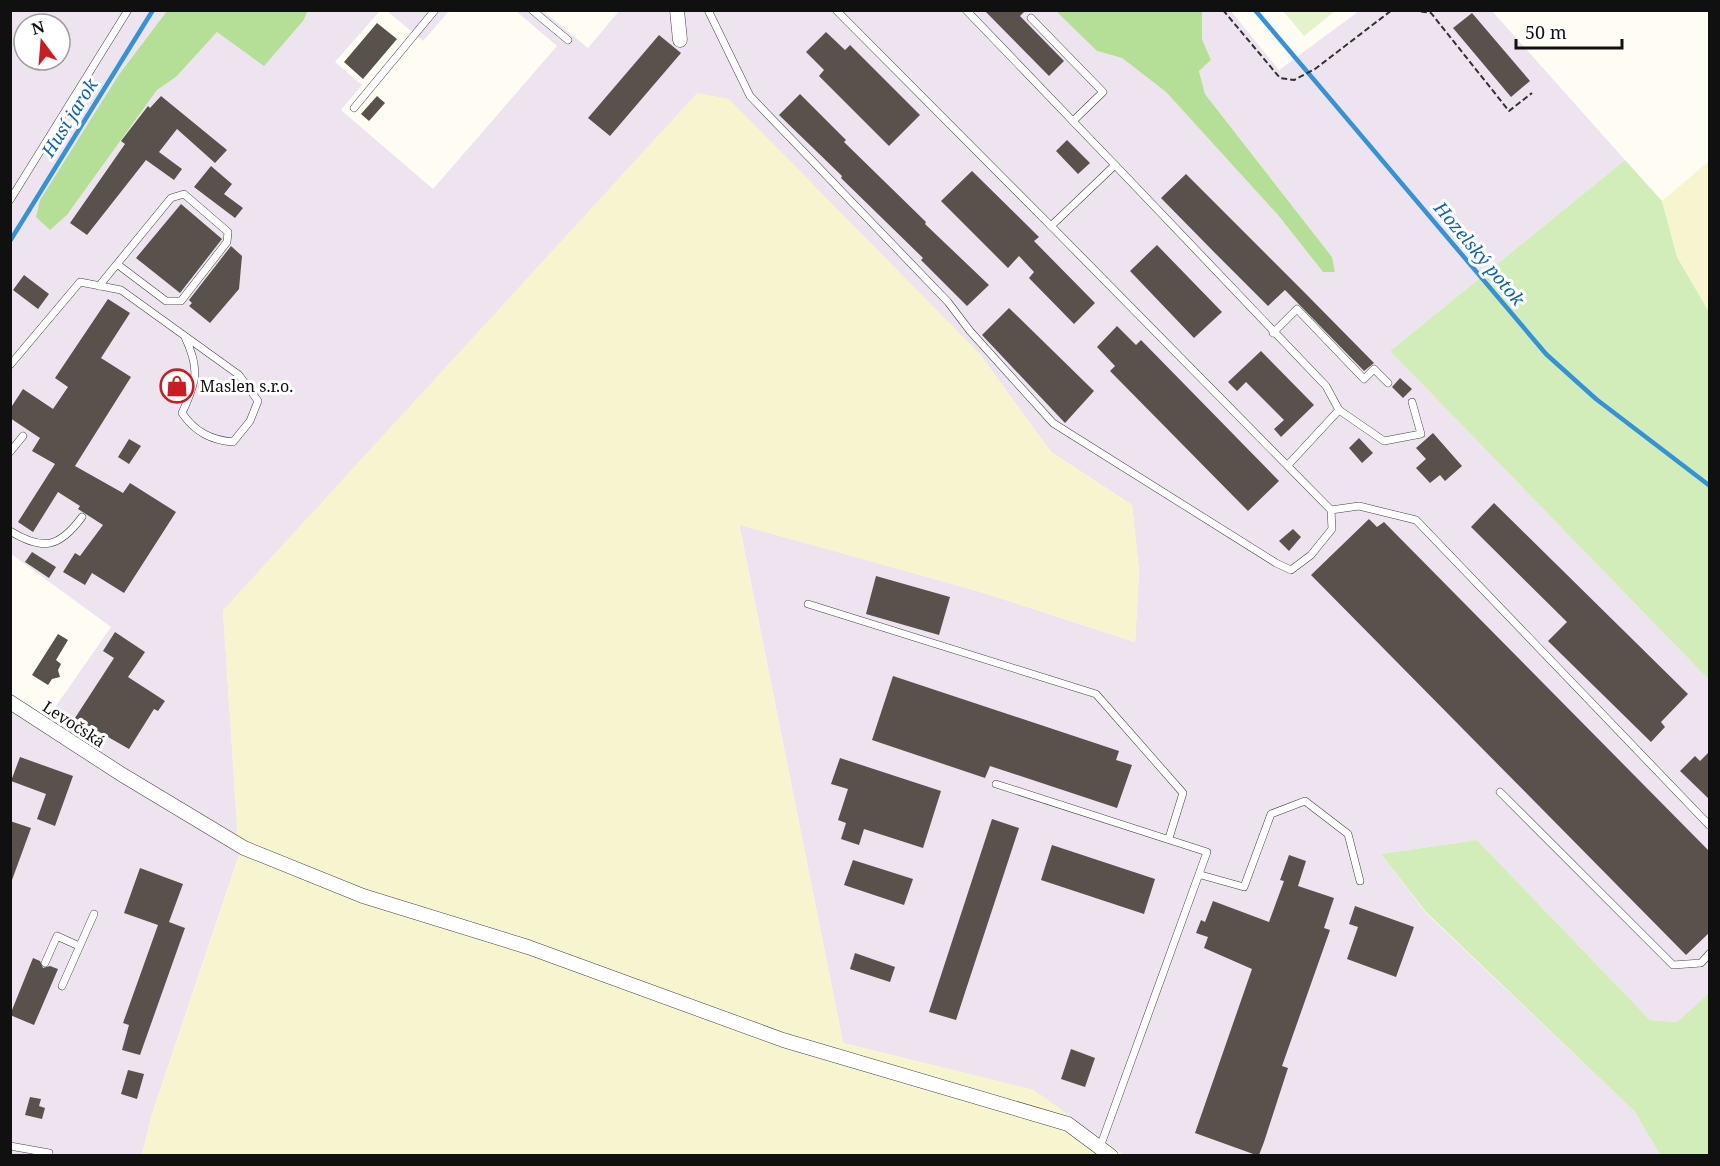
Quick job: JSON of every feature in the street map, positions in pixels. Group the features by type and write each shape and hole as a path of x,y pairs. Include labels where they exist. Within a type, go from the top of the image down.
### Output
{"street":[{"path":"677,10 680,40"},
{"name":"Levočská","path":"10,702 121,774 244,848 363,896 528,947 783,1040 1068,1124 1106,1151"}],"lane":[{"path":"10,200 128,10"},
{"path":"354,108 435,10"},
{"path":"532,10 568,40"},
{"path":"708,10 750,96 948,302 970,331 1053,423 1291,570 1311,555 1332,529 1331,510 836,10"},
{"path":"966,10 1326,386 1339,410 1384,441 1421,434 1412,402"},
{"path":"1030,18 1103,92 1073,121"},
{"path":"1051,226 1115,165"},
{"path":"99,286 117,264 171,198 184,194 228,232 226,242 181,301 166,301 117,264"},
{"path":"10,365 80,282 121,290 239,375 258,401 250,421 233,442 214,440 190,426 182,413 197,378 194,356 185,337"},
{"path":"1273,333 1297,309 1364,379 1374,369 1388,383"},
{"path":"1288,465 1339,410"},
{"path":"10,452 23,436"},
{"path":"1331,510 1359,506 1416,520 1710,826"},
{"path":"10,531 34,544 50,545 73,529 82,517"},
{"path":"808,604 1096,694 1183,793 1169,838"},
{"path":"996,784 1207,852 1106,1151"},
{"path":"1500,792 1673,965 1701,963 1710,953"},
{"path":"1201,875 1244,887 1270,814 1305,801 1348,834 1360,881"},
{"path":"62,986 94,914"},
{"path":"45,963 57,936 80,946"},
{"path":"10,1146 49,1153"}],"path":[{"path":"1223,10 1280,78 1294,80 1316,69 1392,10"},
{"path":"1412,10 1431,13 1509,111 1532,93"}],"shaded area":[{"path":"1056,10 1097,51 1122,58 1166,92 1278,215 1323,272 1332,257 1205,94 1199,71 1211,60 1202,39 1202,11 1231,11 1279,70 1359,11 1492,11 1625,160 1390,351 1709,680 1709,993 1677,1022 1650,1020 1477,840 1381,854 1426,913 1635,1112 1660,1155 1124,1155 1033,1090 843,1043 739,524 981,592 1135,642 1139,571 1132,505 1051,452 979,353 223,610 239,855 152,1114 142,1155 11,1155 11,704 49,716 111,627 11,554 11,11 167,11 120,73 50,230 67,215 157,90 176,77 217,32 303,21 308,11 380,11 335,62 362,85 341,110 433,189 557,46 516,11 543,11 588,48 619,11"},
{"path":"387,11 449,11 423,41"},
{"path":"697,93 729,99 979,353 1051,452 1132,505 1139,571 1135,642 981,592 739,525 843,1043 1034,1090 1124,1155 142,1156 152,1114 239,855 223,610"},
{"path":"1709,161 1709,312 1677,257 1662,201"}],"green space":[{"path":"167,11 308,11 303,21 264,66 217,32 176,77 157,90 67,215 50,230 36,217 40,200 120,73"},
{"path":"1056,11 1202,11 1202,39 1211,60 1199,71 1205,94 1332,257 1335,272 1323,272 1278,215 1166,92 1122,58 1097,51"},
{"path":"1283,11 1335,11 1304,36"},
{"path":"1625,160 1662,201 1677,257 1709,312 1709,680 1390,351"},
{"path":"1477,840 1650,1020 1677,1022 1709,993 1709,1155 1660,1155 1635,1112 1426,912 1381,854"}],"building":[{"path":"984,10 1026,10 1020,16 1064,61 1049,76"},
{"path":"1472,13 1530,81 1511,97 1453,28"},
{"path":"377,23 397,39 363,79 344,62"},
{"path":"826,32 845,50 850,45 920,115 889,146 819,76 824,70 806,52"},
{"path":"659,35 681,53 610,136 588,118"},
{"path":"800,94 846,140 844,142 926,222 925,224 989,285 967,306 921,260 923,258 779,115"},
{"path":"161,96 227,150 215,163 177,129 159,152 182,169 174,180 146,160 87,235 70,223 125,144 121,141 148,106 150,108"},
{"path":"377,96 385,103 369,121 361,114"},
{"path":"1067,140 1090,163 1078,174 1056,151"},
{"path":"211,166 232,184 224,194 243,208 235,218 194,187"},
{"path":"972,171 1039,237 1034,241 1095,303 1074,324 1029,278 1034,272 1019,256 1008,268 941,201"},
{"path":"1186,174 1374,363 1364,371 1285,290 1268,306 1213,251 1161,198"},
{"path":"181,204 222,239 180,293 136,258"},
{"path":"1157,245 1222,312 1194,338 1130,271"},
{"path":"231,246 242,256 239,289 210,323 189,306 192,303 189,300"},
{"path":"24,275 49,294 38,309 13,290"},
{"path":"108,299 130,313 101,358 131,377 75,466 123,493 130,483 176,512 124,593 92,573 85,585 63,572 75,553 80,556 103,525 78,509 80,506 58,492 33,532 18,522 55,464 32,451 40,438 10,418 10,409 23,389 53,409 68,387 55,378"},
{"path":"1009,308 1094,391 1065,423 982,335"},
{"path":"1117,326 1136,345 1141,340 1279,481 1248,511 1110,371 1115,366 1097,347"},
{"path":"1261,351 1314,405 1281,437 1274,429 1284,420 1246,382 1237,391 1228,382"},
{"path":"1400,378 1412,389 1403,398 1392,387"},
{"path":"1433,433 1462,466 1445,481 1440,475 1430,483 1416,468 1426,459 1416,448"},
{"path":"1359,438 1373,453 1362,463 1349,448"},
{"path":"129,439 141,446 129,464 118,457"},
{"path":"1494,503 1688,694 1661,722 1665,727 1651,742 1548,641 1567,622 1471,527"},
{"path":"1369,519 1377,527 1384,522 1710,852 1710,932 1686,955 1311,575"},
{"path":"1293,529 1301,537 1289,551 1279,541"},
{"path":"32,552 56,567 49,578 25,562"},
{"path":"876,576 950,597 939,635 866,614"},
{"path":"115,632 145,652 128,677 165,701 158,711 154,709 129,749 75,718 114,658 103,651"},
{"path":"58,634 68,640 56,660 61,664 58,670 60,677 52,679 48,685 32,675"},
{"path":"893,676 1119,751 1116,760 1132,765 1117,808 990,766 985,778 872,740"},
{"path":"1710,751 1710,800 1680,771 1695,756 1700,761"},
{"path":"20,757 73,776 55,826 37,819 46,794 11,781"},
{"path":"840,758 941,791 923,848 864,829 859,845 841,839 846,823 838,820 848,789 831,784"},
{"path":"992,819 1019,828 956,1020 929,1012"},
{"path":"10,821 31,828 12,880 10,880"},
{"path":"1052,845 1155,879 1144,914 1041,880"},
{"path":"1289,855 1306,861 1298,886 1334,898 1324,928 1330,930 1282,1066 1288,1068 1264,1142 1259,1155 1256,1155 1195,1133 1252,969 1204,948 1208,937 1196,933 1201,920 1205,922 1213,901 1269,922 1284,881 1280,880"},
{"path":"853,860 913,879 904,905 844,885"},
{"path":"140,868 183,884 169,922 185,928 140,1055 122,1050 129,1025 123,1023 158,925 124,913"},
{"path":"1355,906 1414,927 1396,977 1347,959 1358,927 1349,924"},
{"path":"855,953 895,967 890,982 850,969"},
{"path":"33,958 40,961 43,968 50,966 58,969 34,1025 10,1015"},
{"path":"1071,1049 1095,1058 1085,1087 1061,1079"},
{"path":"128,1070 144,1074 137,1099 121,1094"},
{"path":"30,1097 41,1099 39,1106 45,1108 42,1119 25,1115"}],"waterway":[{"name":"Husí jarok","path":"10,241 153,10"},
{"name":"Hozelský potok","path":"1255,10 1546,354 1596,399 1710,486"}],"place":[{"name":"Maslen s.r.o.","path":"177,386"}]}
